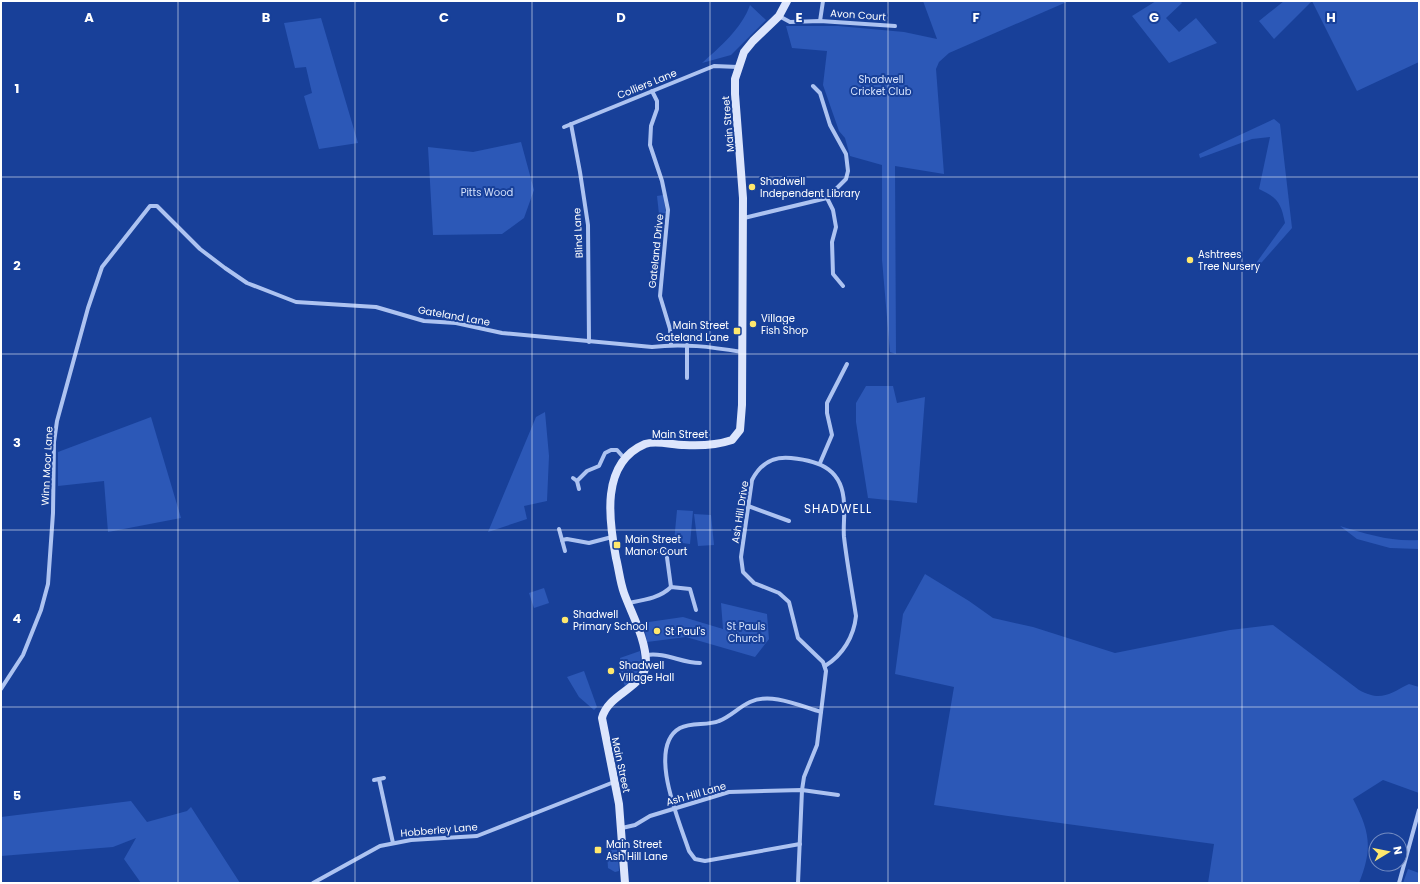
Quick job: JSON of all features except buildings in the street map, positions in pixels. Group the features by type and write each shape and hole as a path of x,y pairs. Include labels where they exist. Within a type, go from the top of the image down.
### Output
{"street":[{"name":"Main Street","path":"625,883 622,828 615,781 604,732 603,713 611,701 642,675 646,664 638,628 622,586 612,537 610,495 612,482 625,459 647,444 700,445 727,441 736,437 741,422 744,218 735,79 744,52 753,41 779,16 787,1"},
{"name":"Avon Court","path":"820,21 823,1"},
{"name":"Avon Court","path":"779,16 790,22 820,21 895,26"},
{"name":"Colliers Lane","path":"564,127 714,66 738,67"},
{"path":"744,218 827,198 846,179 848,171 846,154 830,125 820,93 813,86"},
{"name":"Gateland Drive","path":"652,90 657,101 657,108 650,126 650,145 662,181 668,210 660,296 670,329 671,344"},
{"name":"Blind Lane","path":"571,124 588,225 589,342"},
{"path":"827,198 833,210 836,227 832,242 833,274 843,286"},
{"name":"Gateland Lane","path":"148,207 153,205 157,206 200,249 247,283 296,302 360,305 394,311 424,321 456,323 502,333 652,347 671,344 687,345 742,352"},
{"name":"Winn Moor Lane","path":"1,689 23,655 41,610 48,584 53,513 54,442 57,421 90,302 102,267 148,207"},
{"path":"687,345 687,378"},
{"path":"798,883 802,790 808,768 815,752 826,675 825,666 833,660 851,639 855,628 856,616 844,534 843,492 834,475 820,464 832,435 827,414 827,403 846,364"},
{"path":"579,489 575,479 587,471 599,466 605,453 611,450 617,450 625,459"},
{"name":"Ash Hill Drive","path":"820,464 780,457 763,465 756,472 752,480 741,557 743,572 754,582 785,597 792,608 798,638 825,666"},
{"path":"748,506 789,521"},
{"path":"559,529 565,551"},
{"path":"562,540 567,539 589,543 612,537"},
{"path":"655,551 666,550 671,587"},
{"path":"628,603 648,600 666,592 671,587"},
{"path":"671,587 690,589 696,610"},
{"path":"645,655 654,654 679,658 693,663 700,663"},
{"path":"800,844 700,860 695,858 689,851 667,782 665,760 670,739 681,728 721,721 751,702 765,698 821,712"},
{"path":"374,780 381,778 393,843"},
{"name":"Hobberley Lane","path":"313,883 369,850 393,843 477,836 615,781"},
{"name":"Ash Hill Lane","path":"622,828 635,825 650,816 729,792 802,790 838,795"},
{"path":"1399,883 1419,810"}],"green space":[{"name":"Shadwell Cricket Club","path":"923,1 1069,1 949,53 939,62 936,69 944,174 895,166 896,354 890,352 882,260 882,165 850,156 845,138 839,131 823,85 827,51 792,48 786,26 838,26 904,32 937,39"},
{"path":"1156,1 1180,1 1182,3 1166,18 1179,32 1196,18 1217,43 1169,63 1132,16"},
{"path":"1284,1 1312,1 1274,39 1259,21"},
{"path":"1312,1 1419,1 1419,62 1357,91"},
{"path":"750,5 766,20 731,55 702,63 723,44 742,22"},
{"path":"321,18 358,143 319,149 304,96 312,93 306,67 295,68 284,23"},
{"path":"1274,119 1280,124 1292,228 1255,270 1254,266 1285,223 1280,206 1275,198 1259,189 1270,137 1252,139 1200,158 1199,154"},
{"name":"Pitts Wood","path":"521,142 534,190 524,218 502,234 433,235 428,147 473,152"},
{"path":"663,195 666,213 659,214 657,196"},
{"path":"866,386 893,386 897,403 925,397 917,503 868,498 856,422 856,403"},
{"path":"545,412 549,456 547,501 524,506 527,519 488,532 536,417"},
{"path":"151,417 181,518 108,532 104,481 58,486 58,452"},
{"path":"677,510 693,511 690,544 674,542"},
{"path":"694,514 711,515 714,545 698,546"},
{"path":"1340,526 1389,539 1419,540 1419,549 1390,548 1357,539"},
{"path":"925,574 969,601 993,618 1033,627 1115,653 1230,630 1273,625 1359,690 1367,694 1373,696 1385,695 1409,684 1419,687 1419,793 1383,780 1353,799 1363,821 1368,840 1366,860 1359,883 1208,883 1214,844 934,805 954,687 895,674 903,614"},
{"path":"544,588 549,603 534,608 529,593"},
{"name":"St Pauls Church","path":"721,603 767,614 769,639 755,657 686,637 647,642 645,631 646,628 642,623 683,617 723,629"},
{"path":"640,651 641,662 638,671 633,679 625,686 619,672 623,670 620,658"},
{"path":"584,671 597,707 594,710 579,697 567,677"},
{"path":"131,801 147,822 187,811 191,807 240,883 141,883 124,859 136,838 113,847 1,856 1,817"},
{"path":"617,845 619,871 615,872 608,868 607,851 610,846"},
{"path":"1408,869 1419,873 1419,883 1403,883"}],"place":[{"name":"Shadwell Independent Library","path":"752,187"},
{"name":"Ashtrees Tree Nursery","path":"1190,260"},
{"name":"Village Fish Shop","path":"753,324"},
{"name":"Main Street Gateland Lane","path":"737,331"},
{"name":"Main Street Manor Court","path":"617,545"},
{"name":"Shadwell Primary School","path":"565,620"},
{"name":"St Paul's","path":"657,631"},
{"name":"Shadwell Village Hall","path":"611,671"},
{"name":"Main Street Ash Hill Lane","path":"598,850"}],"district":[{"name":"SHADWELL","path":"838,508"}]}
